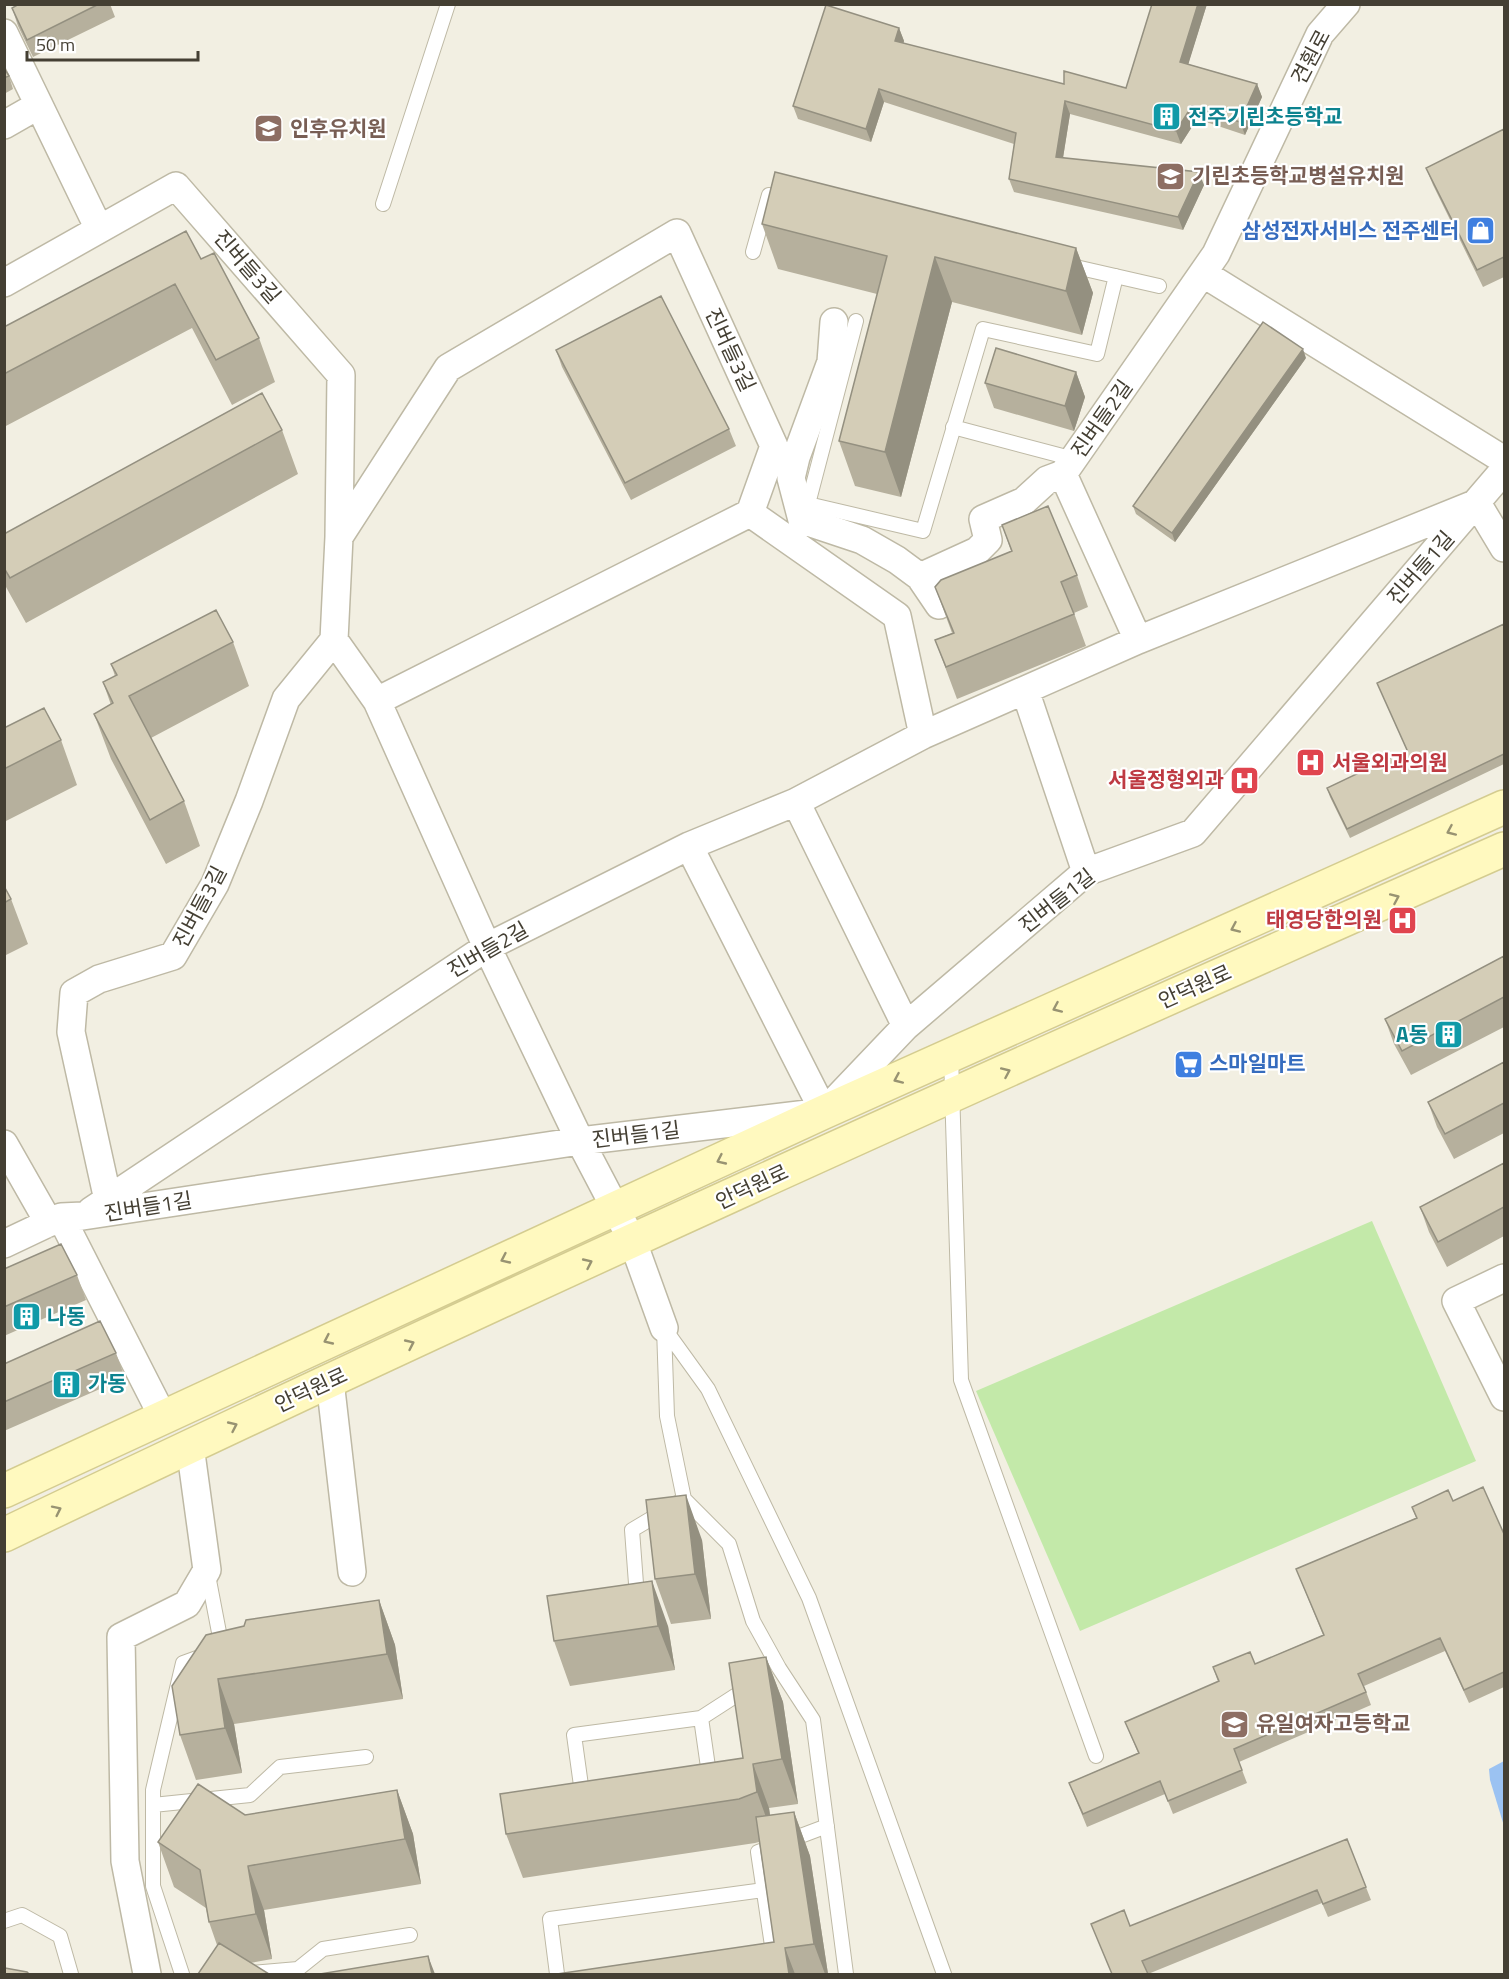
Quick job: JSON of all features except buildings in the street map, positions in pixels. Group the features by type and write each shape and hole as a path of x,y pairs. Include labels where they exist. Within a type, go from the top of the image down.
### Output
{"street":[{"name":"견훤로","path":"1204,274 1216,254 1320,34 1346,4"},
{"path":"4,33 99,229"},
{"path":"4,124 39,105"},
{"name":"진버들3길","path":"4,283 176,186 341,375 339,537 334,640 286,699 249,801 215,884 173,956 99,980 74,993 71,1032 108,1200"},
{"name":"진버들3길","path":"339,537 448,368 677,233 774,447 750,513"},
{"path":"1204,274 1504,460"},
{"name":"진버들2길","path":"1138,640 1069,466 1204,274"},
{"path":"845,322 799,447 791,478 802,520 862,540 897,560 920,577 939,606"},
{"path":"920,577 977,551 988,540 983,519 1024,501 1047,480 1069,466"},
{"name":"진버들1길","path":"4,1244 65,1219 580,1141 824,1112 906,1026 1086,872 1192,833 1504,470"},
{"path":"1477,503 1504,548"},
{"name":"진버들2길","path":"65,1219 108,1200 487,947 689,846 796,802 923,735 1138,640 1477,503"},
{"path":"376,701 750,513 897,616 923,735"},
{"path":"334,640 376,701 487,947"},
{"path":"1025,690 1086,872"},
{"path":"796,802 906,1026"},
{"name":"안덕원로","path":"4,1491 951,1055 1499,834"},
{"name":"안덕원로","path":"4,1535 330,1381 953,1095 1499,834"},
{"path":"689,846 824,1112"},
{"name":"진버들1길","path":"487,947 580,1141"},
{"path":"580,1141 633,1242 664,1328"},
{"path":"4,1144 65,1219 163,1417"},
{"path":"1504,1278 1456,1301 1504,1397"},
{"path":"330,1381 352,1572"},
{"path":"147,1974 125,1861 121,1637 187,1604 207,1570 190,1446"}],"lane":[{"path":"383,204 448,4"},
{"path":"753,252 769,195 804,203"},
{"path":"1058,263 1159,286"},
{"path":"845,322 808,504 923,531 982,329 1096,354 1116,276"},
{"path":"952,428 1069,466"},
{"path":"951,1055 961,1380 1096,1756"},
{"path":"664,1328 667,1416 684,1499 729,1544 769,1675 813,1720 846,1974"},
{"path":"664,1328 708,1389 809,1598 944,1974"},
{"path":"615,1601 637,1597 632,1530 684,1499"},
{"path":"207,1570 220,1649"},
{"path":"182,1974 153,1886 153,1790 183,1663 239,1644"},
{"path":"586,1817 574,1735 700,1718 769,1675"},
{"path":"700,1718 713,1798"},
{"path":"153,1805 250,1795 280,1767 366,1756"},
{"path":"763,1962 774,1960 758,1852 827,1826"},
{"path":"557,1974 550,1919 764,1890"},
{"path":"4,1921 22,1915 60,1936 71,1974"},
{"path":"239,1974 298,1969 323,1948 410,1935"}],"green space":[{"path":"1372,1221 1476,1461 1080,1631 976,1391"}],"water":[{"path":"1504,1761 1504,1826 1490,1780 1489,1769"}],"place":[{"name":"전주기린초등학교","path":"1167,117"},
{"name":"인후유치원","path":"269,129"},
{"name":"기린초등학교병설유치원","path":"1171,176"},
{"name":"삼성전자서비스 전주센터","path":"1480,231"},
{"name":"서울외과의원","path":"1311,763"},
{"name":"서울정형외과","path":"1245,780"},
{"name":"태영당한의원","path":"1403,920"},
{"name":"A동","path":"1449,1035"},
{"name":"스마일마트","path":"1188,1064"},
{"name":"나동","path":"26,1317"},
{"name":"가동","path":"67,1384"},
{"name":"유일여자고등학교","path":"1235,1724"}]}
